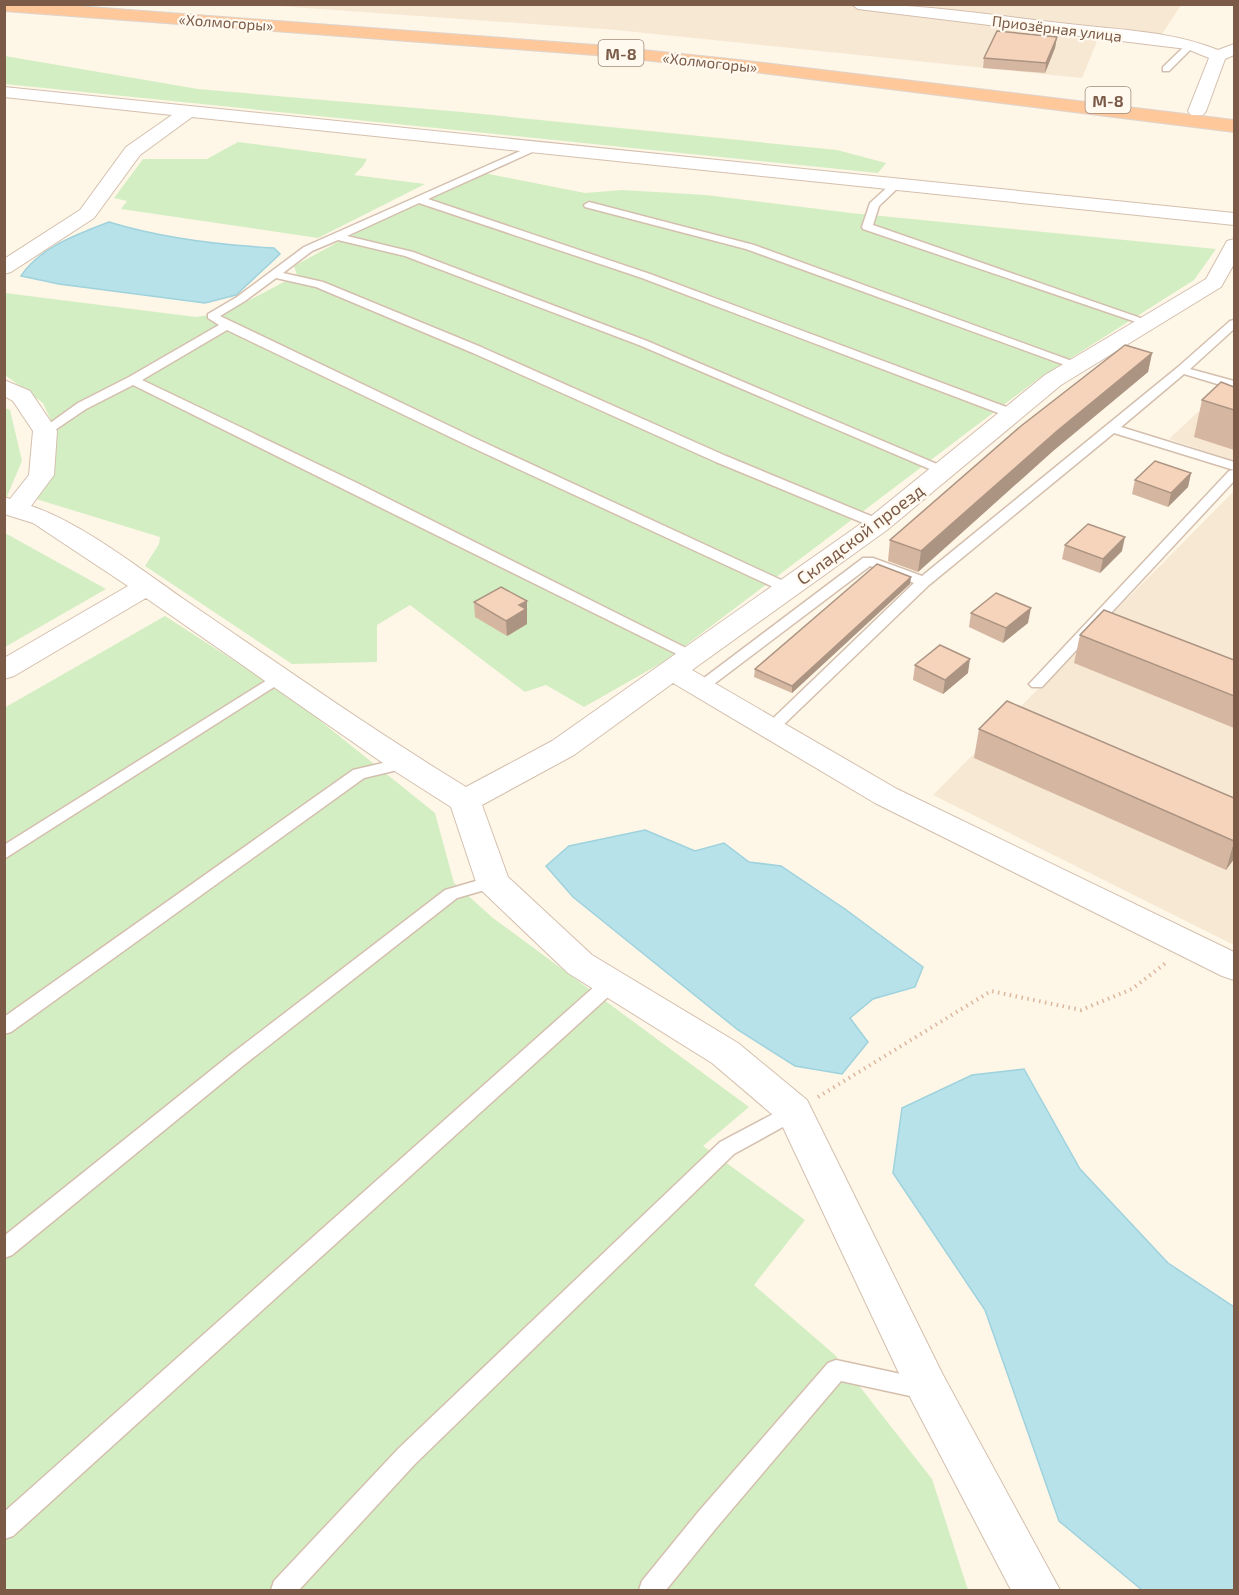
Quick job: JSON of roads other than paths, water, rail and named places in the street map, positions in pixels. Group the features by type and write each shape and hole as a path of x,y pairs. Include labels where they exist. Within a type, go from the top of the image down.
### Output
{"highway":[{"name":"«Холмогоры»","path":"94,4 646,47 994,85 1234,116"},
{"name":"«Холмогоры»","path":"4,6 606,51 1234,126"}],"street":[{"name":"Приозёрная улица","path":"858,4 1191,45 1218,56"},
{"path":"1197,111 1218,56 1234,49"},
{"path":"4,92 1234,219"},
{"path":"4,268 87,214 133,151 189,111"},
{"name":"Складской проезд","path":"465,801 562,748 878,524 1053,380 1214,283 1234,245"},
{"path":"4,387 22,396 45,431 41,475 10,507 42,518 147,586 404,763 465,801 493,882 580,964 725,1053 794,1111 928,1389 1036,1590"},
{"path":"4,670 147,586"},
{"path":"682,663 701,687 886,796 1234,967"}],"lane":[{"path":"1166,69 1191,45"},
{"path":"536,147 417,198 308,249 212,316 476,444 787,588"},
{"path":"897,184 874,205 867,227 1146,322"},
{"path":"417,198 669,284 1012,414"},
{"path":"589,205 750,247 1077,365"},
{"path":"336,236 409,254 544,305 944,470"},
{"path":"274,274 318,284 340,293 477,350 721,459 878,524"},
{"path":"771,728 924,582 1182,370 1234,323"},
{"path":"45,431 82,406 134,380 227,325"},
{"path":"1182,370 1234,385"},
{"path":"134,380 352,486 682,663"},
{"path":"1112,428 1234,466"},
{"path":"1037,684 1234,474"},
{"path":"701,687 868,561 924,582"},
{"path":"4,853 280,677"},
{"path":"4,1028 359,774 404,763"},
{"path":"4,1249 237,1060 451,894 493,882"},
{"path":"4,1528 612,983"},
{"path":"283,1590 407,1456 727,1148 794,1111"},
{"path":"651,1590 708,1519 836,1370 928,1389"}],"water":[{"path":"109,222 190,240 274,248 280,254 236,295 205,303 59,284 21,276 38,257 49,249"},
{"path":"645,830 695,851 724,843 749,862 781,866 845,909 923,967 915,987 873,999 850,1018 868,1042 842,1074 795,1066 738,1030 573,897 546,866 569,846"},
{"path":"1024,1069 1080,1169 1168,1263 1234,1307 1234,1590 1142,1590 1059,1521 985,1310 893,1173 902,1108 972,1075"}]}
